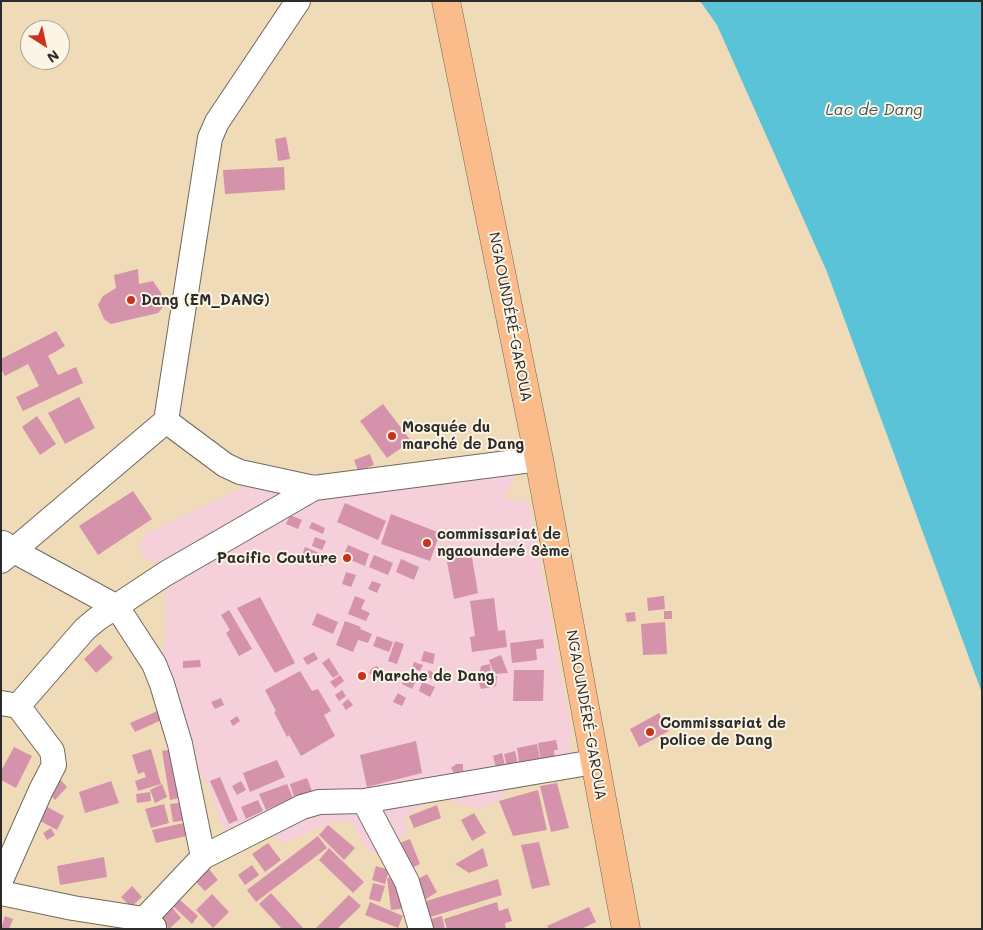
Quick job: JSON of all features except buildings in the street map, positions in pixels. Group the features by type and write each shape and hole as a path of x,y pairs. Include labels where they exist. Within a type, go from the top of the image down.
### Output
{"highway":[{"name":"NGAOUNDÉRÉ-GAROUA","path":"446,1 539,460 626,929"}],"street":[{"path":"203,857 180,744 154,664 117,607 5,551 166,420 210,138 217,122 298,1"},
{"path":"166,420 225,465 240,472 314,488 539,460"},
{"path":"1,880 40,790 54,765 52,751 10,705 96,619 166,574 314,488"},
{"path":"1,893 145,925 203,857 302,807 319,802 364,801 594,762"},
{"path":"364,801 407,882 421,929"}],"shaded area":[{"name":"Marche de Dang","path":"510,463 515,480 504,496 508,500 527,501 531,511 571,730 570,754 510,788 497,802 479,809 444,800 426,803 405,817 408,830 383,858 367,850 352,823 334,821 285,843 245,827 228,833 219,819 209,786 176,744 159,659 165,642 165,589 170,575 155,562 143,559 140,546 145,534 245,486 291,473 315,473 325,478"}],"water":[{"name":"Lac de Dang","path":"700,1 982,1 982,693 827,272 717,25"}],"place":[{"name":"Dang (EM_DANG)","path":"131,300"},
{"name":"Mosquée du marché de Dang","path":"392,436"},
{"name":"commissariat de ngaounderé 3ème","path":"427,543"},
{"name":"Pacific Couture","path":"347,558"},
{"name":"Marche de Dang","path":"362,676"},
{"name":"Commissariat de police de Dang","path":"650,732"}]}
